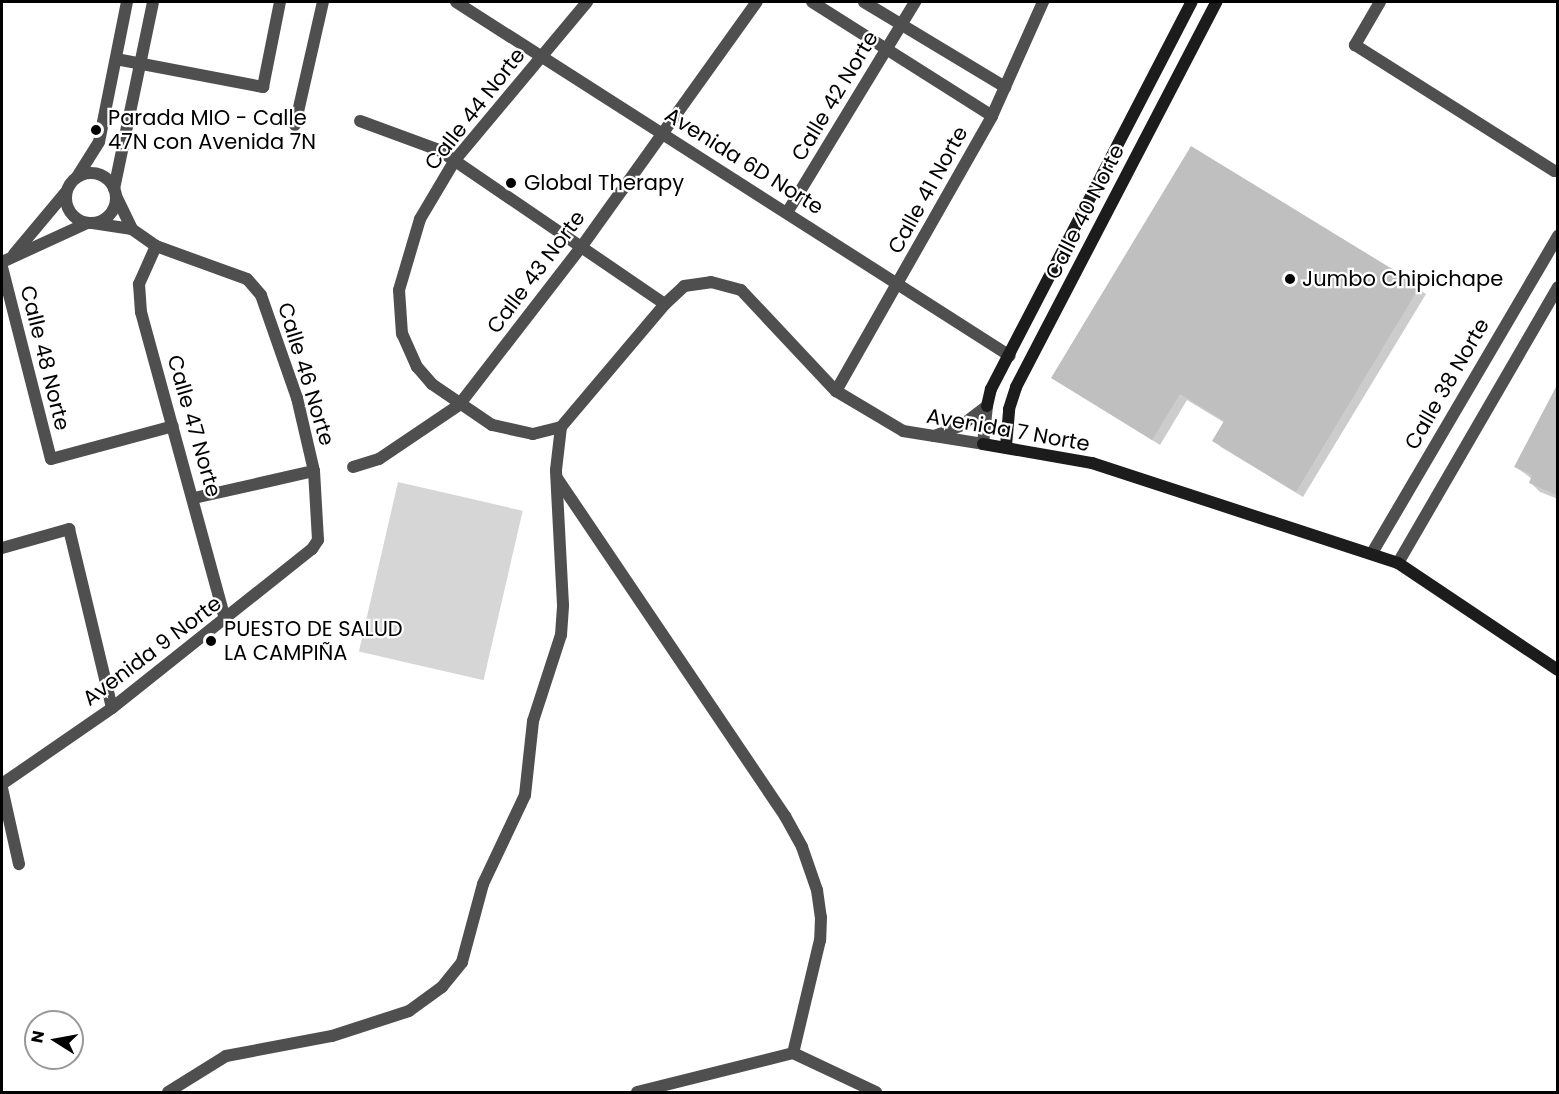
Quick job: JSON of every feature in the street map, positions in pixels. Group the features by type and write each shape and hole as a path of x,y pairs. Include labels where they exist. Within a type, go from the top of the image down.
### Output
{"street":[{"path":"7,259 66,192 99,142 128,2"},
{"path":"7,259 111,213 153,2"},
{"path":"116,59 263,87 279,2"},
{"path":"295,125 323,2"},
{"name":"Avenida 6D Norte","path":"456,2 788,211 1010,356"},
{"name":"Calle 44 Norte","path":"561,427 533,434 492,424 459,405 417,367 402,334 399,290 420,219 455,160 587,2"},
{"name":"Calle 43 Norte","path":"353,467 379,459 459,405 582,246 757,2"},
{"path":"812,2 992,116"},
{"path":"864,2 1005,87"},
{"name":"Calle 42 Norte","path":"788,211 915,2"},
{"name":"Calle 41 Norte","path":"836,392 992,116 1043,2"},
{"name":"Calle 40 Norte","path":"983,444 991,389 1192,2"},
{"name":"Calle 40 Norte","path":"1006,446 1007,419 1016,387 1216,2"},
{"path":"1380,2 1355,45 1554,171"},
{"path":"360,121 426,143 455,160 665,304"},
{"path":"76,177 98,174 115,193"},
{"path":"66,192 69,210 89,223"},
{"name":"Calle 46 Norte","path":"115,193 132,229"},
{"name":"Calle 46 Norte","path":"89,223 132,229 156,246 247,279 261,295 297,398 314,471 318,540"},
{"name":"Calle 38 Norte","path":"1372,553 1557,238"},
{"name":"Calle 47 Norte","path":"156,246 139,284 138,296 225,620"},
{"name":"Calle 48 Norte","path":"2,267 51,459 172,426"},
{"name":"Avenida 7 Norte","path":"561,427 665,304 684,286 711,282 741,290 836,392 884,422 928,438 1006,446 1092,463 1260,520 1372,553 1398,563 1557,670"},
{"path":"1398,563 1557,287"},
{"path":"928,438 962,425 987,406"},
{"path":"168,1092 226,1056 332,1036 409,1011 442,987 462,962 487,874 515,821 525,795 533,722 561,635 564,605 556,477 561,427"},
{"path":"194,498 314,471"},
{"path":"556,477 785,816 802,847 817,890 821,917 820,940 793,1053"},
{"path":"2,548 69,529 112,708"},
{"name":"Avenida 9 Norte","path":"2,786 112,708 225,620 312,549 318,540"},
{"path":"2,786 5,819 19,864"},
{"path":"637,1092 793,1053 876,1092"}],"shaded area":[{"path":"398,482 523,511 484,680 359,652"}],"building":[{"path":"1191,146 1420,286 1296,492 1212,441 1224,421 1180,394 1152,440 1051,378"},
{"path":"1557,385 1557,495 1529,483 1532,475 1514,467"}],"place":[{"name":"Parada MIO - Calle 47N con Avenida 7N","path":"96,130"},
{"name":"Global Therapy","path":"511,183"},
{"name":"Jumbo Chipichape","path":"1290,279"},
{"name":"PUESTO DE SALUD LA CAMPIÑA","path":"211,641"}]}
